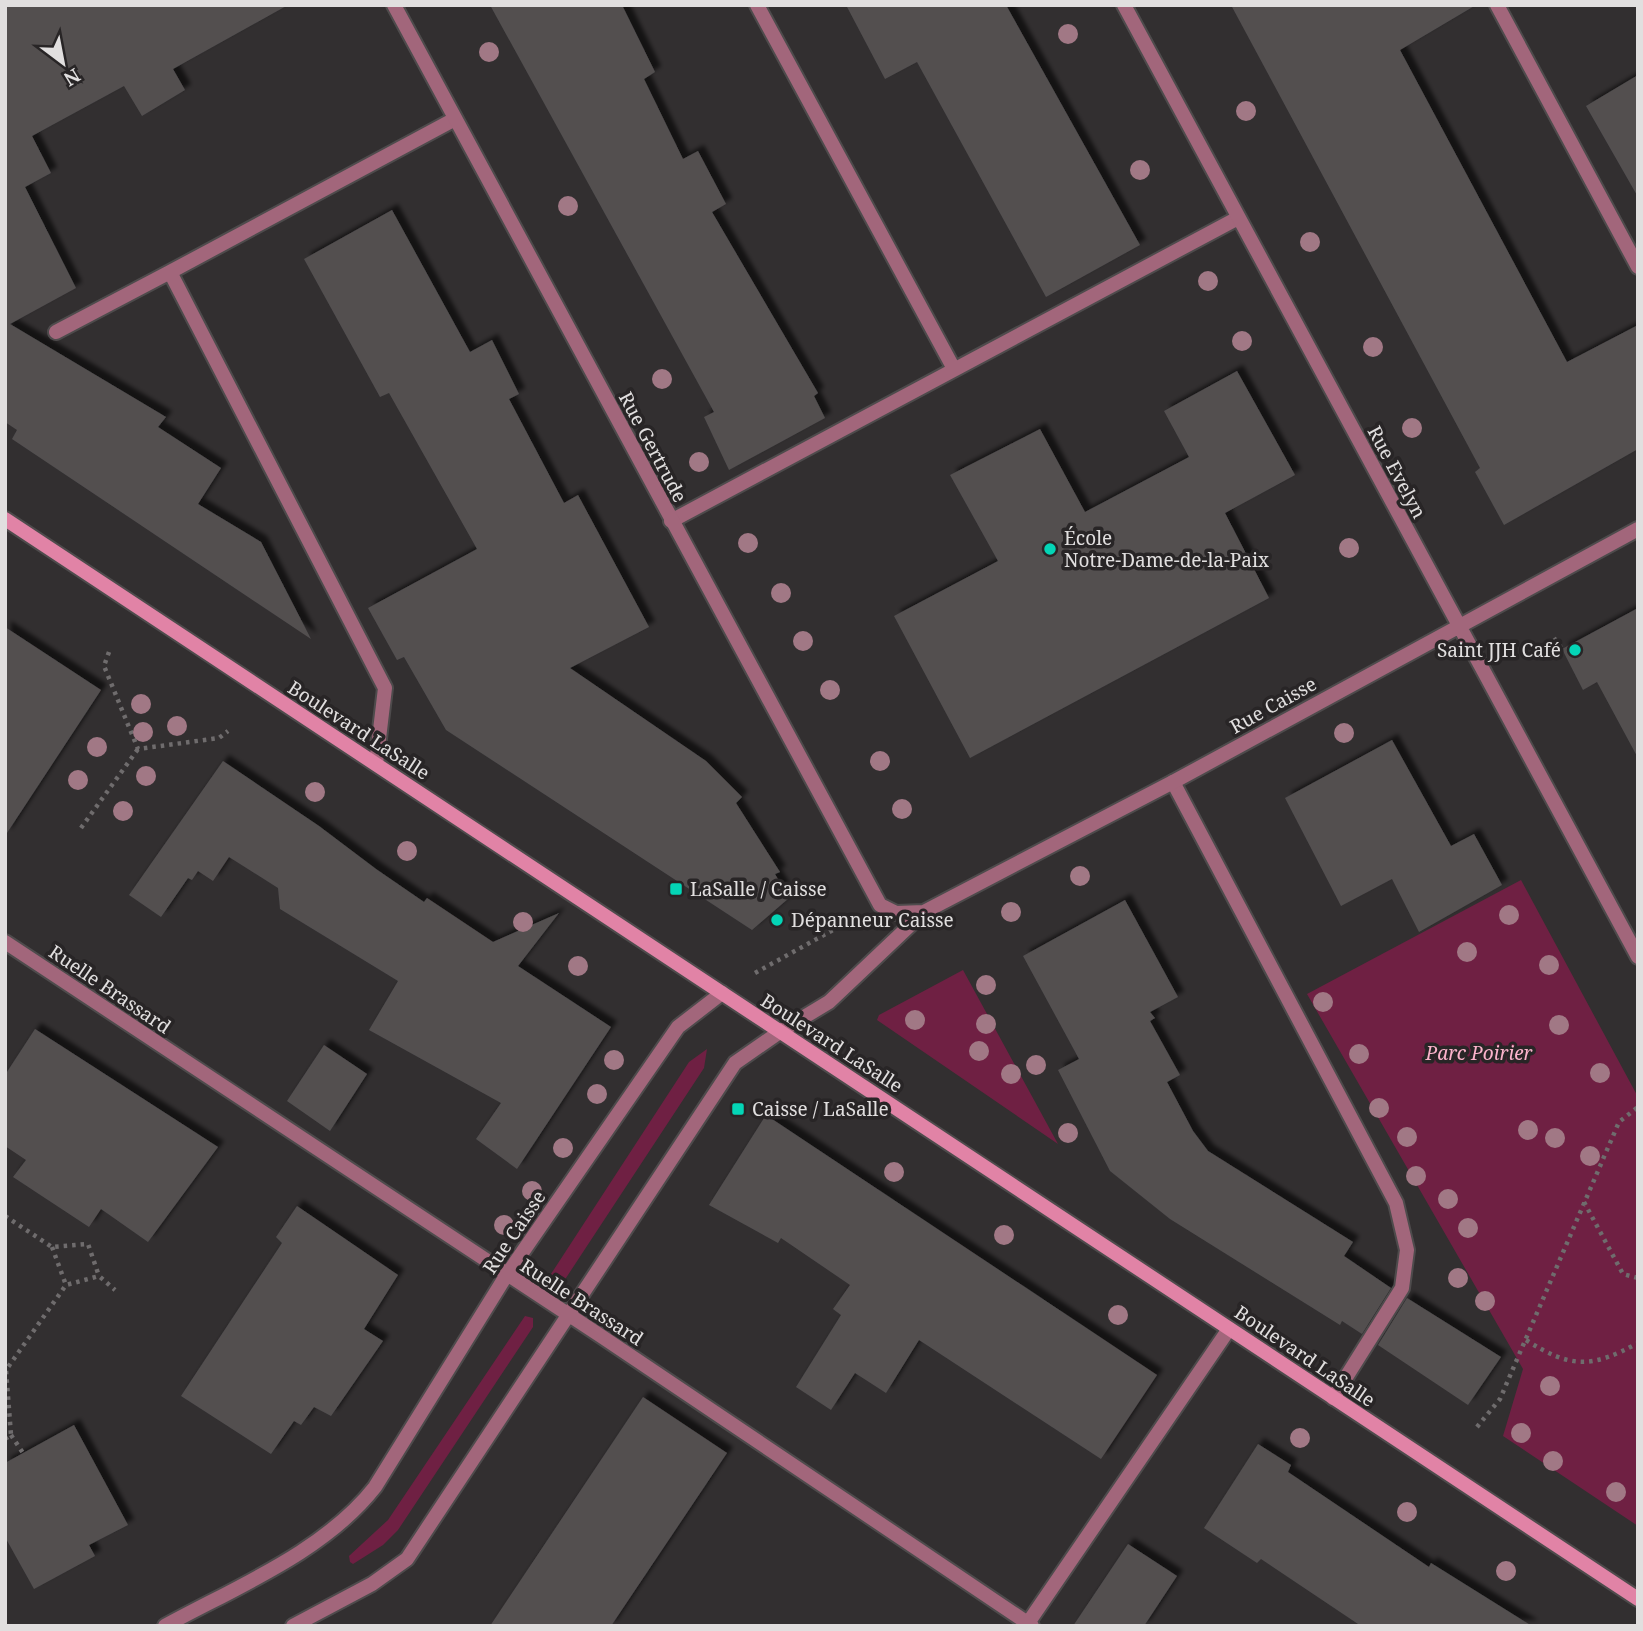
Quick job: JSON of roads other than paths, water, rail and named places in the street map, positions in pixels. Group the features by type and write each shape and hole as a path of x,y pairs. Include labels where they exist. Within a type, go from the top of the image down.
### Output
{"main road":[{"name":"Boulevard LaSalle","path":"5,519 1638,1599"}],"street":[{"name":"Rue Gertrude","path":"394,5 880,905 896,913 924,912"},
{"path":"757,5 954,369"},
{"name":"Rue Evelyn","path":"1124,5 1638,957"},
{"path":"1497,5 1638,267"},
{"path":"56,332 455,119"},
{"path":"671,521 1238,218"},
{"path":"170,272 385,688 376,764"},
{"name":"Rue Caisse","path":"293,1626 372,1584 407,1559 734,1063 829,1002 924,912 1173,782 1638,529"},
{"path":"1173,782 1396,1203 1407,1250 1402,1288 1333,1398"},
{"name":"Ruelle Brassard","path":"5,943 506,1276 570,1315 1030,1624"},
{"name":"Rue Caisse","path":"164,1626 266,1571 355,1513 375,1487 506,1276 678,1027 722,993"},
{"path":"1030,1624 1229,1329"}],"place":[{"name":"École Notre-Dame-de-la-Paix","path":"1050,549"},
{"name":"Saint JJH Café","path":"1575,650"},
{"name":"LaSalle / Caisse","path":"676,889"},
{"name":"Dépanneur Caisse","path":"777,920"},
{"name":"Caisse / LaSalle","path":"738,1109"}],"park label":[{"name":"Parc Poirier","path":"1479,1053"}]}
